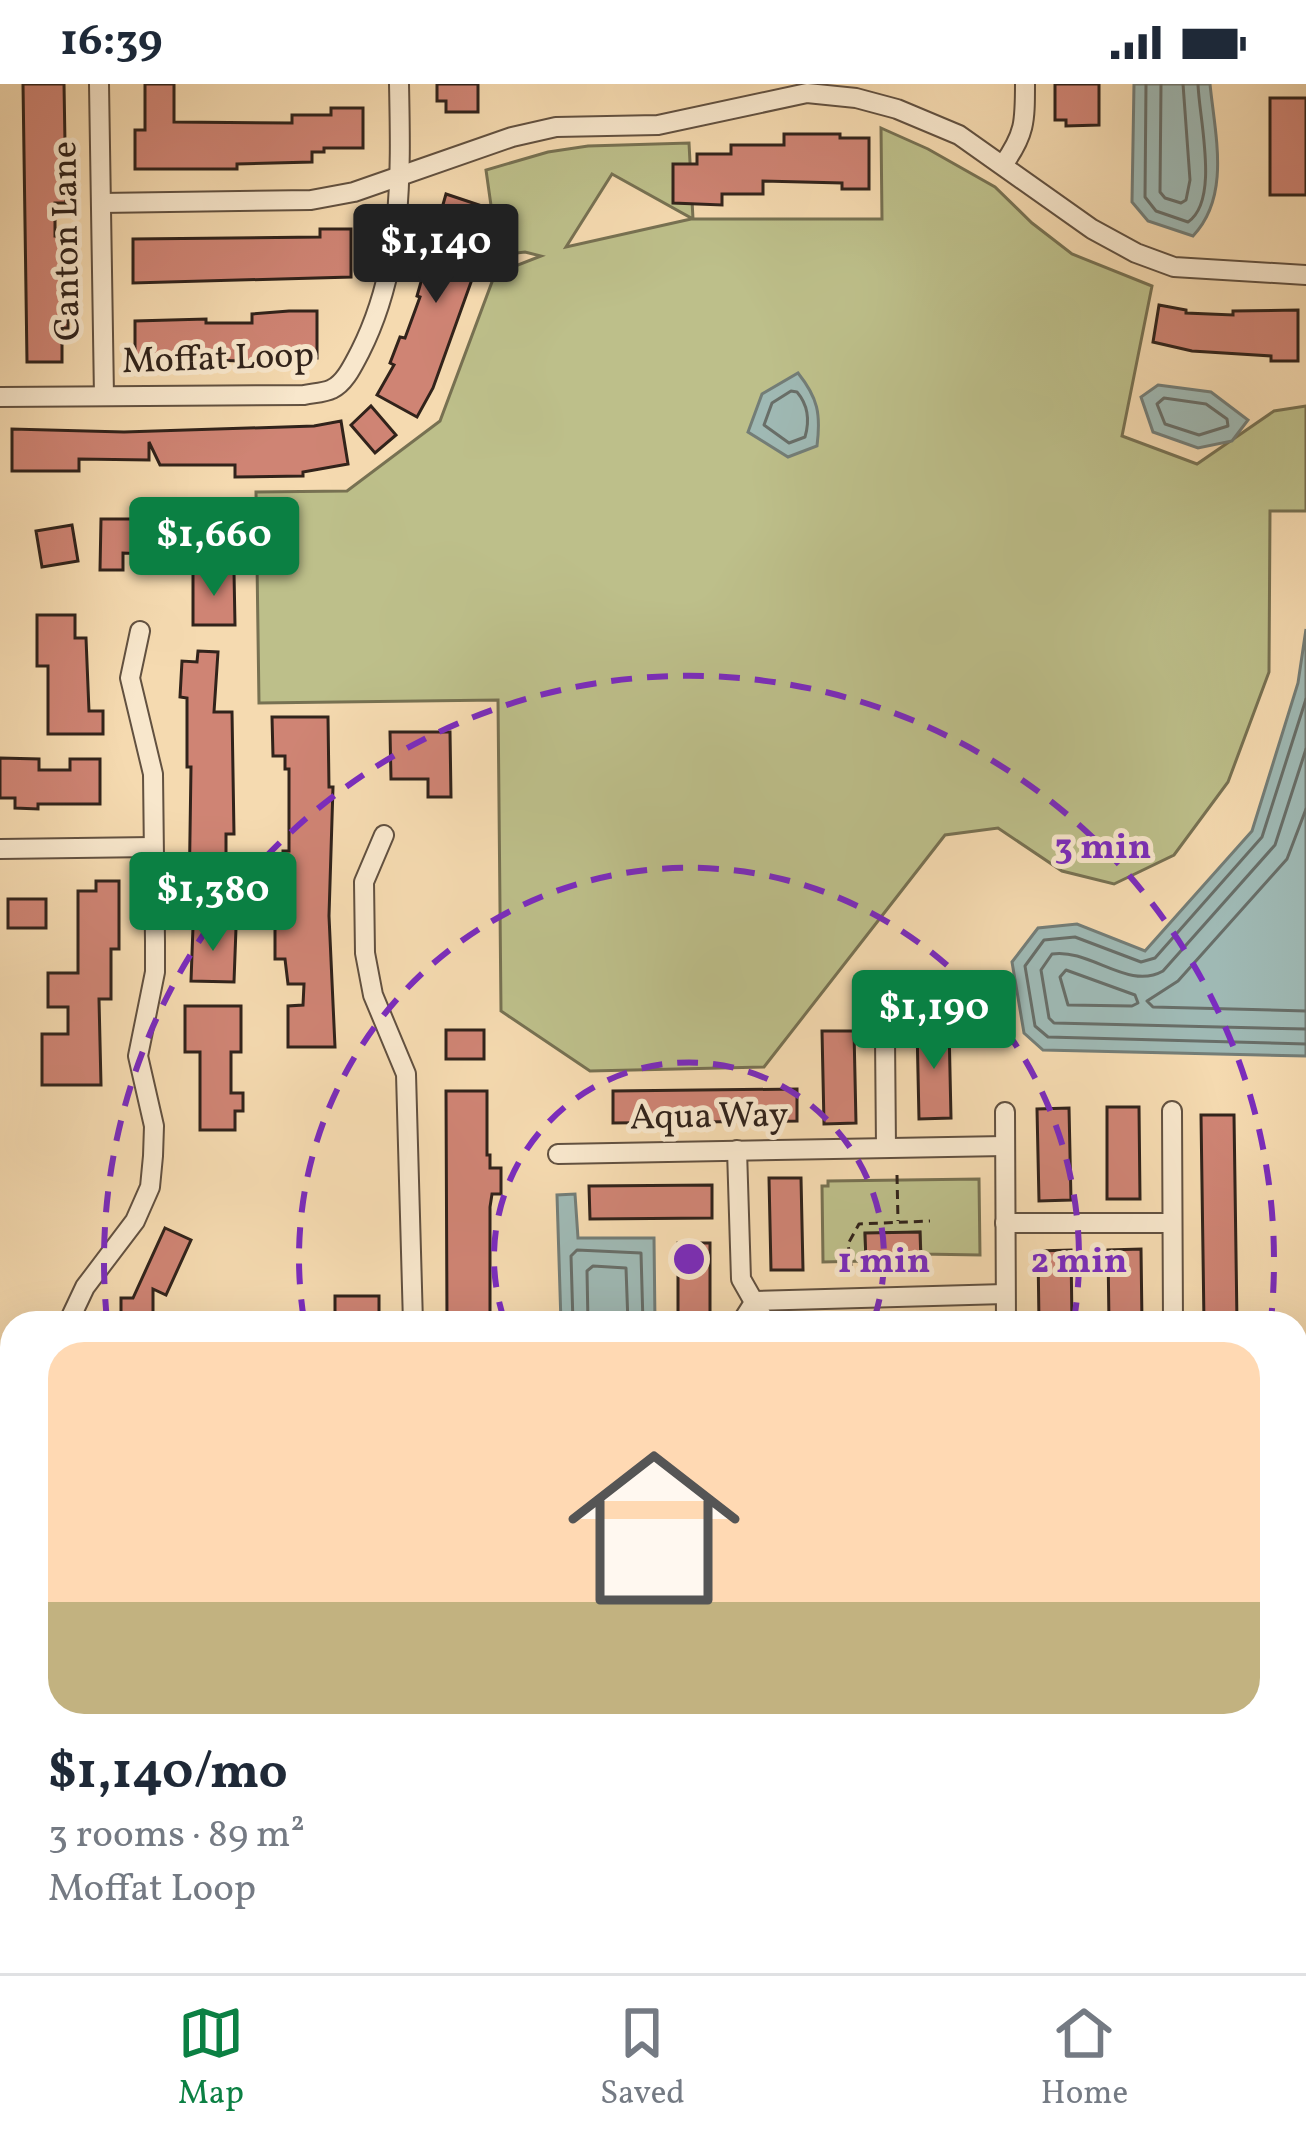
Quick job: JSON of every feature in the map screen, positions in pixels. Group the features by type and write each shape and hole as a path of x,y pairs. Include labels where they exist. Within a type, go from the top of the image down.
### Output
{"street":[{"name":"Canton Lane","path":"99,84 104,397"},
{"name":"Moffat Loop","path":"0,397 304,395 335,389 359,353 385,289 398,232 399,84"},
{"path":"1003,165 1021,141 1025,84"},
{"path":"101,203 311,200 354,192 512,137 556,127 658,125 807,93 856,98 897,109 958,135 1092,230 1174,267 1306,275"},
{"path":"74,1311 85,1287 135,1221 149,1187 154,1126 138,1056 155,971 153,774 130,678 140,631"},
{"path":"384,836 364,882 365,953 373,995 406,1074 413,1311"},
{"path":"0,849 153,847"},
{"path":"885,1036 886,1148"},
{"path":"1172,1111 1173,1311"},
{"path":"1004,1112 1006,1311"},
{"name":"Aqua Way","path":"558,1154 1005,1146"},
{"path":"737,1150 741,1279 760,1311"},
{"path":"1005,1223 1172,1222"},
{"path":"755,1301 1006,1294"},
{"path":"749,1311 755,1301"}],"path":[{"path":"897,1175 898,1222"},
{"path":"852,1271 848,1244 859,1225 930,1222"}],"green space":[{"path":"881,128 995,187 1072,254 1152,286 1122,436 1197,464 1274,411 1306,406 1306,511 1270,511 1269,672 1228,782 1174,855 1114,884 1062,871 998,828 945,835 764,1067 590,1071 501,1011 498,700 259,703 256,492 347,491 440,421 495,274 541,256 525,252 498,255 486,170 588,146 689,143 693,219 882,219","holes":["612,174 691,219 566,247"]},
{"path":"979,1179 980,1255 921,1254 920,1232 865,1234 866,1261 823,1262 822,1186 828,1186 828,1181"}],"water":[{"path":"1134,84 1210,84 1216,184 1205,220 1193,236 1148,221 1132,202"},
{"path":"798,373 816,407 817,446 788,457 748,432 762,394"},
{"path":"1158,385 1211,392 1248,420 1232,441 1198,448 1153,432 1141,397"},
{"path":"1306,629 1306,1056 1043,1050 1024,1033 1012,962 1038,928 1077,924 1145,951 1252,831 1298,683"},
{"path":"575,1194 578,1238 654,1238 655,1311 561,1311 557,1195"}],"building":[{"path":"23,84 64,84 66,203 55,203 55,236 67,236 68,328 62,328 62,362 27,362"},
{"path":"145,84 174,84 174,122 292,123 292,115 331,115 331,108 363,108 363,148 324,148 324,152 312,152 312,162 237,164 237,169 135,169 135,130 145,130"},
{"path":"437,84 478,84 478,112 446,112 446,101 437,101"},
{"path":"1055,84 1099,84 1099,125 1066,126 1066,120 1055,120"},
{"path":"1270,98 1306,98 1306,195 1270,195"},
{"path":"784,134 869,138 869,189 842,189 842,183 763,181 763,194 722,194 722,205 673,203 673,164 697,164 697,154 731,154 731,145 784,145"},
{"path":"446,194 485,207 473,243 484,246 433,388 417,417 377,395 420,297"},
{"path":"320,229 351,229 351,277 133,283 133,239 320,237"},
{"path":"1159,305 1186,313 1233,315 1233,311 1298,310 1298,361 1192,351 1153,342"},
{"path":"317,311 317,358 135,358 135,321 252,323 252,314"},
{"path":"371,406 396,435 375,453 351,425"},
{"path":"341,421 348,464 303,472 303,476 235,477 235,465 160,465 149,442 149,460 79,459 79,471 12,471 12,429 124,432 314,426"},
{"path":"216,502 231,544 189,558 175,516"},
{"path":"101,519 148,519 147,554 123,553 123,570 100,570"},
{"path":"72,525 78,561 42,567 36,531"},
{"path":"193,572 234,572 235,625 193,625"},
{"path":"37,615 75,615 75,638 86,638 89,711 103,711 103,734 48,734 48,666 37,666"},
{"path":"198,651 218,652 214,712 232,712 234,834 226,834 226,879 235,879 235,902 189,902 191,767 187,767 187,698 180,697 182,661 197,662"},
{"path":"272,717 328,717 335,1047 288,1047 288,1006 303,1005 304,984 288,984 285,959 275,959 275,928 283,928 283,851 289,851 289,769 285,769 285,756 273,756"},
{"path":"390,732 450,732 451,797 428,797 428,779 391,779"},
{"path":"0,758 39,759 39,770 70,770 70,759 100,759 100,804 15,808 15,798 0,798"},
{"path":"96,881 119,881 119,949 111,949 111,999 99,999 101,1085 42,1085 42,1034 68,1034 68,1007 48,1007 48,973 78,973 78,891 96,891"},
{"path":"8,899 46,899 46,928 8,928"},
{"path":"193,927 236,928 234,982 191,981"},
{"path":"185,1006 241,1006 241,1052 231,1052 231,1093 243,1093 243,1111 235,1111 235,1130 200,1130 200,1052 185,1052"},
{"path":"949,1026 951,1118 919,1119 917,1027"},
{"path":"446,1030 484,1030 484,1059 446,1059"},
{"path":"822,1031 854,1031 856,1123 824,1124"},
{"path":"797,1089 797,1121 613,1123 613,1091"},
{"path":"446,1091 487,1091 487,1155 490,1168 501,1168 501,1194 492,1194 490,1207 490,1311 447,1311"},
{"path":"1107,1107 1139,1107 1140,1199 1107,1199"},
{"path":"1069,1108 1071,1200 1039,1201 1037,1109"},
{"path":"1201,1115 1234,1115 1237,1311 1204,1311"},
{"path":"769,1178 801,1178 803,1270 771,1270"},
{"path":"712,1185 712,1218 590,1219 589,1186"},
{"path":"165,1228 191,1240 166,1295 153,1289 153,1311 121,1311 121,1298 133,1298"},
{"path":"920,1232 921,1262 906,1262 906,1266 866,1263 865,1233"},
{"path":"678,1243 710,1243 710,1311 678,1311"},
{"path":"1141,1249 1142,1311 1109,1311 1108,1250"},
{"path":"1071,1250 1072,1311 1039,1311 1038,1251"},
{"path":"335,1296 379,1296 379,1311 335,1311"}]}
